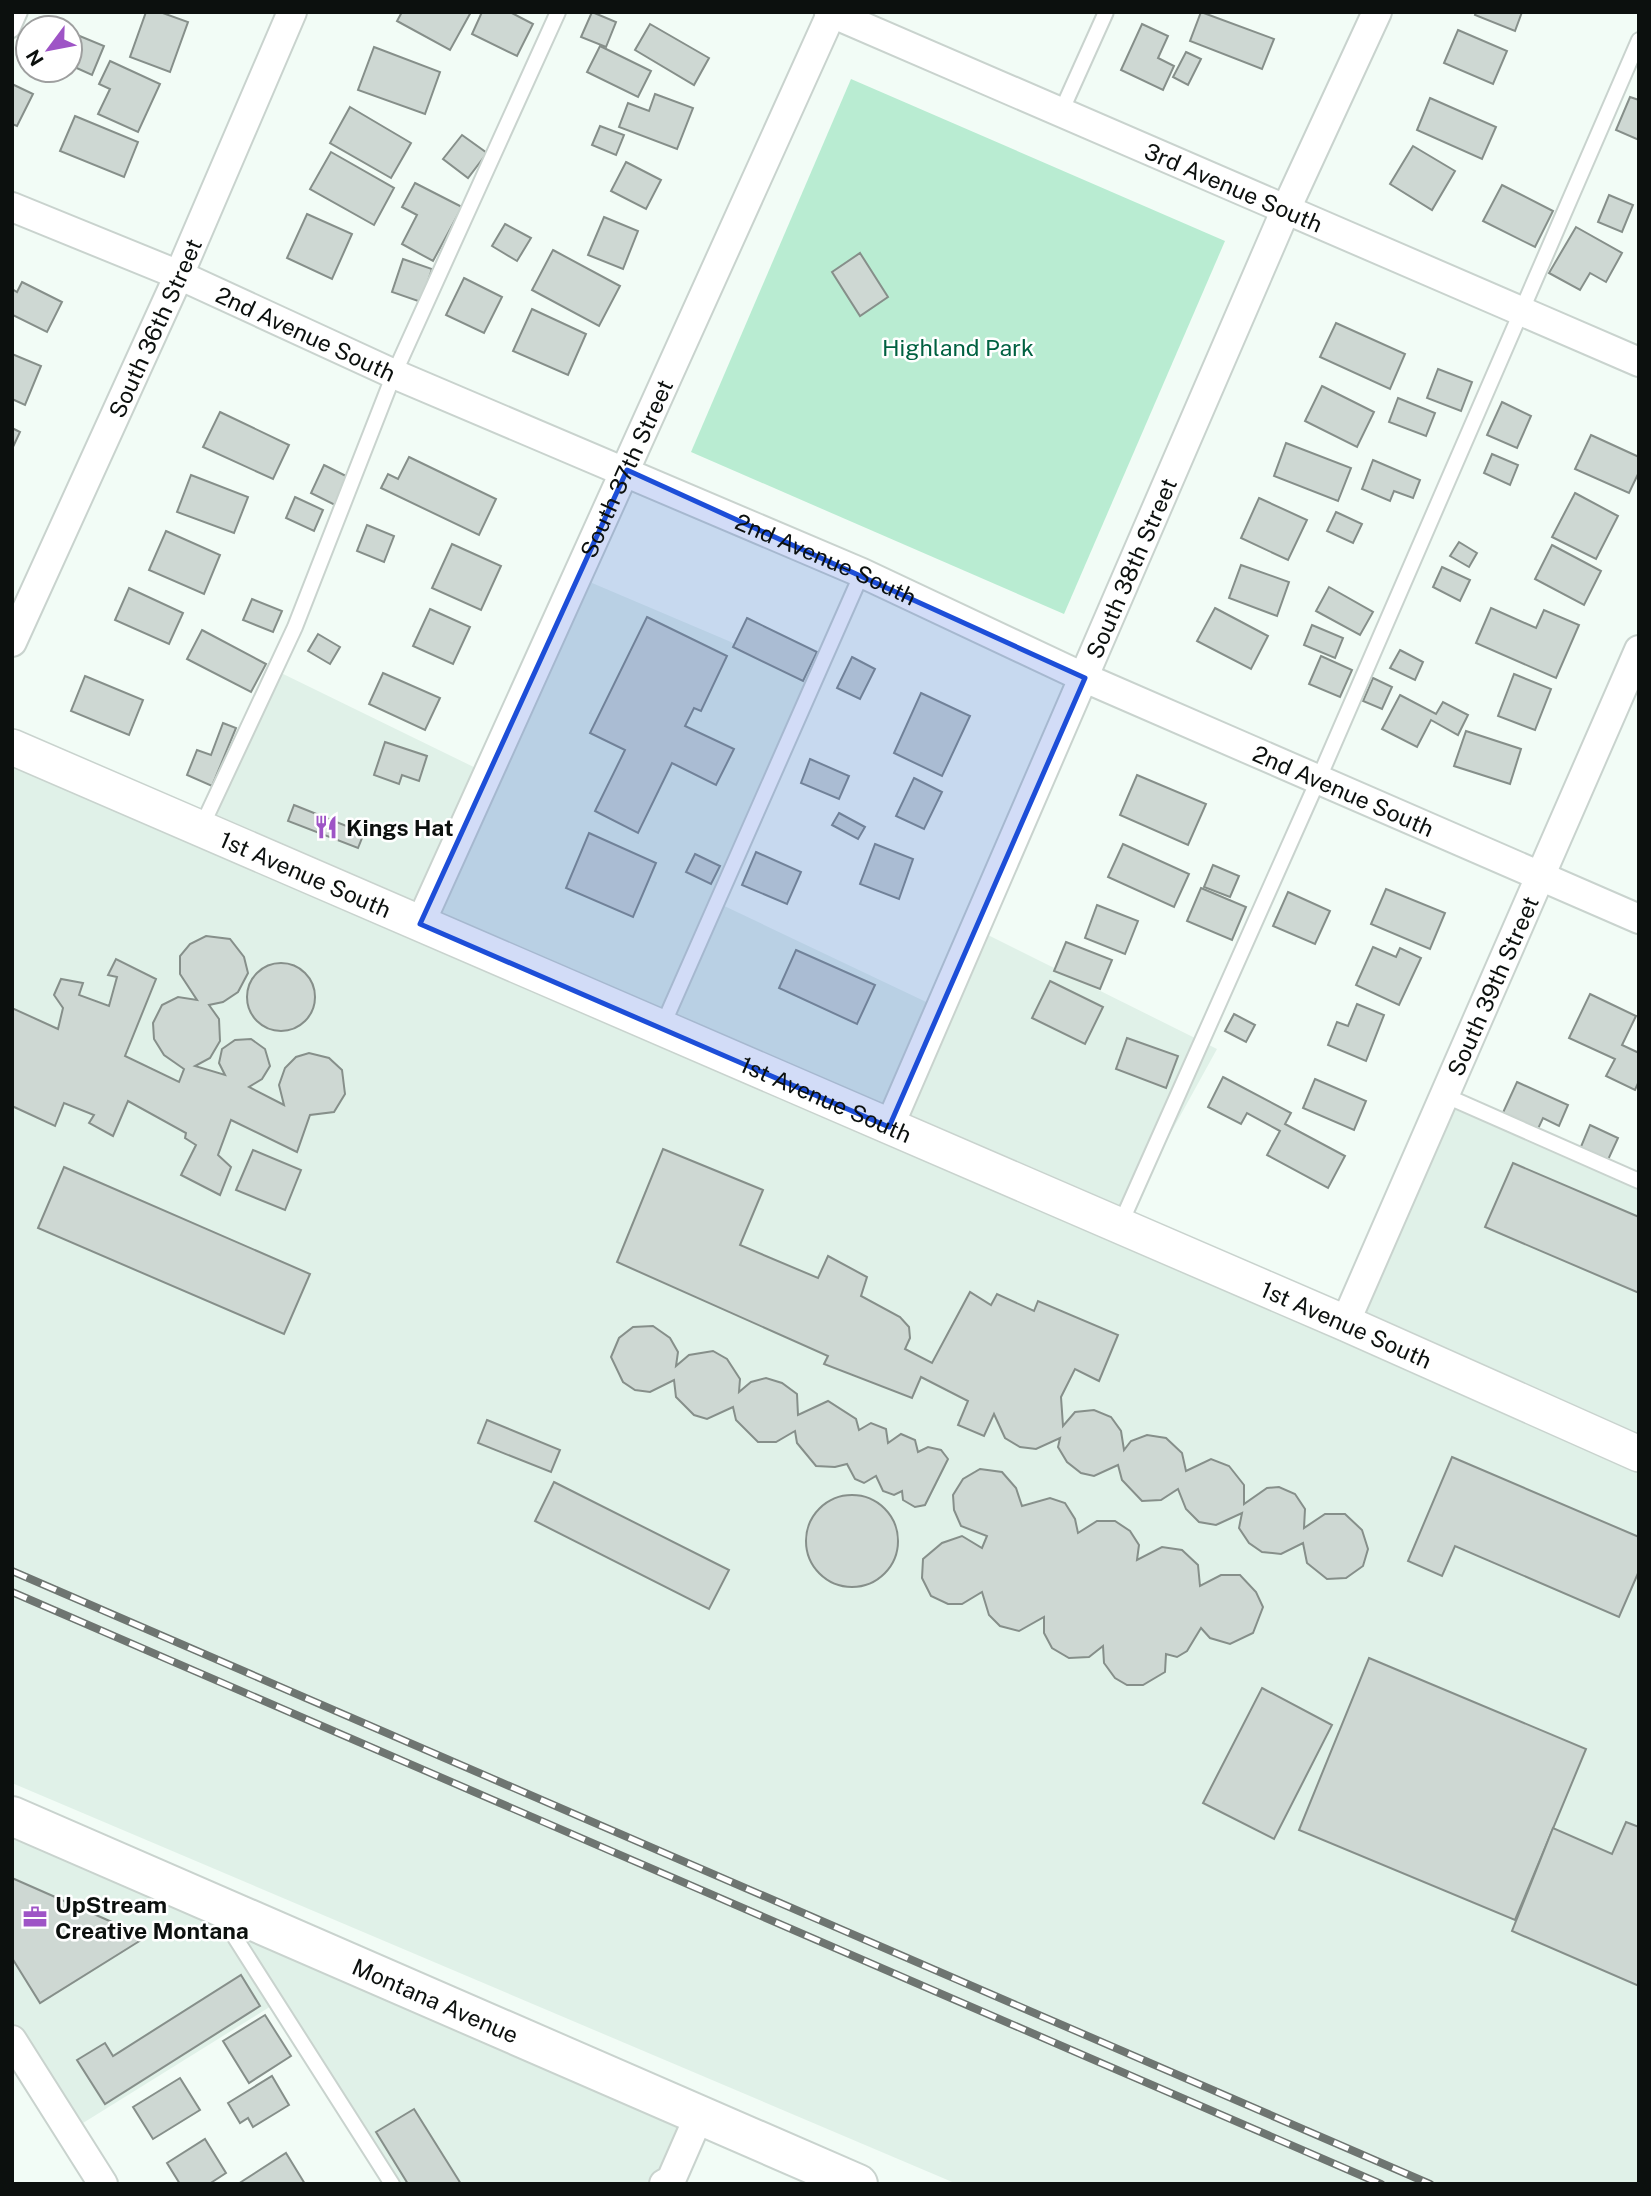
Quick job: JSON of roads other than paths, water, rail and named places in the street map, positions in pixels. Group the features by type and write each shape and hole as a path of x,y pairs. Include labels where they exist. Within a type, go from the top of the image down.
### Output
{"main road":[{"name":"Montana Avenue","path":"12,1816 858,2184"}],"street":[{"name":"South 36th Street","path":"12,642 179,275 292,12"},
{"name":"South 38th Street","path":"890,1127 1286,209 1377,12"},
{"name":"3rd Avenue South","path":"831,13 1639,362"},
{"name":"South 37th Street","path":"421,924 831,13"},
{"name":"2nd Avenue South","path":"12,207 179,275 394,374 627,470 862,573 1085,678 1639,919"},
{"name":"South 39th Street","path":"1345,1323 1639,650"},
{"name":"1st Avenue South","path":"12,747 1345,1323 1639,1454"},
{"path":"12,2040 103,2184"},
{"path":"669,2182 699,2116"}],"lane":[{"path":"12,30 20,12"},
{"path":"201,829 295,627 394,374 558,12"},
{"path":"1060,112 1106,12"},
{"path":"1119,1226 1319,778 1639,40"},
{"path":"662,1028 862,573"},
{"path":"1444,1095 1639,1181"},
{"path":"212,1901 392,2184"}],"railway":[{"path":"12,1571 1430,2184"},
{"path":"12,1592 1381,2184"}],"place":[{"name":"Kings Hat","path":"326,827"},
{"name":"UpStream Creative Montana","path":"35,1917"}],"park label":[{"name":"Highland Park","path":"958,347"}]}
